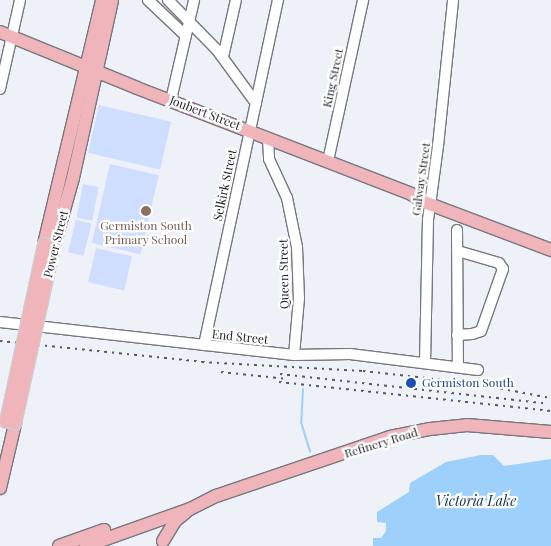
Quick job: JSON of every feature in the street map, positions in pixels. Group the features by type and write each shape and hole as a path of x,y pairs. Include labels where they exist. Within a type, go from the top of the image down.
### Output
{"main road":[{"name":"Power Street","path":"91,69 102,0"},
{"name":"Power Street","path":"0,488 10,423 49,245 91,69 112,0"},
{"name":"Joubert Street","path":"6,34 411,194 551,242"},
{"name":"Joubert Street","path":"431,201 551,250"},
{"name":"Power Street","path":"0,449 10,423"},
{"name":"Refinery Road","path":"59,546 216,496 390,437 430,429 467,425 551,432"},
{"name":"Refinery Road","path":"86,546 164,513 190,509 216,496"},
{"path":"162,543 175,521 190,509"},
{"path":"137,526 156,529 162,543"}],"street":[{"path":"0,89 6,34 20,0"},
{"path":"148,0 186,36"},
{"path":"168,0 190,19 223,57 256,102"},
{"path":"171,100 194,0"},
{"path":"223,57 236,0"},
{"name":"Selkirk Street","path":"204,345 278,0"},
{"name":"King Street","path":"328,161 363,0"},
{"name":"Galway Street","path":"425,363 428,220 453,0"},
{"name":"Queen Street","path":"268,138 270,164 287,198 296,230 299,290 294,355"},
{"path":"457,230 458,367"},
{"path":"457,335 481,331 504,269 499,263 458,251"},
{"name":"End Street","path":"0,322 294,355 350,354 478,370"},
{"path":"162,543 166,531 164,513"}],"shaded area":[{"path":"99,105 171,122 160,169 88,153"},
{"path":"110,164 159,175 140,254 92,243"},
{"path":"83,184 99,187 92,220 77,217"},
{"path":"76,220 92,224 84,256 68,252"},
{"path":"96,248 132,256 124,290 88,282"}],"water":[{"name":"Victoria Lake","path":"481,455 493,455 504,466 551,459 551,546 373,546 373,538 381,538 386,531 386,523 377,522 377,512 409,492 410,483 446,462"}],"waterway":[{"path":"303,389 301,422 310,452"}],"railway":[{"path":"0,341 202,362 363,371 471,383 551,398"},
{"path":"221,372 288,379"},
{"path":"280,374 544,403"},
{"path":"279,382 551,411"}],"place":[{"name":"Germiston South Primary School","path":"146,211"},
{"name":"Germiston South","path":"411,383"}]}
